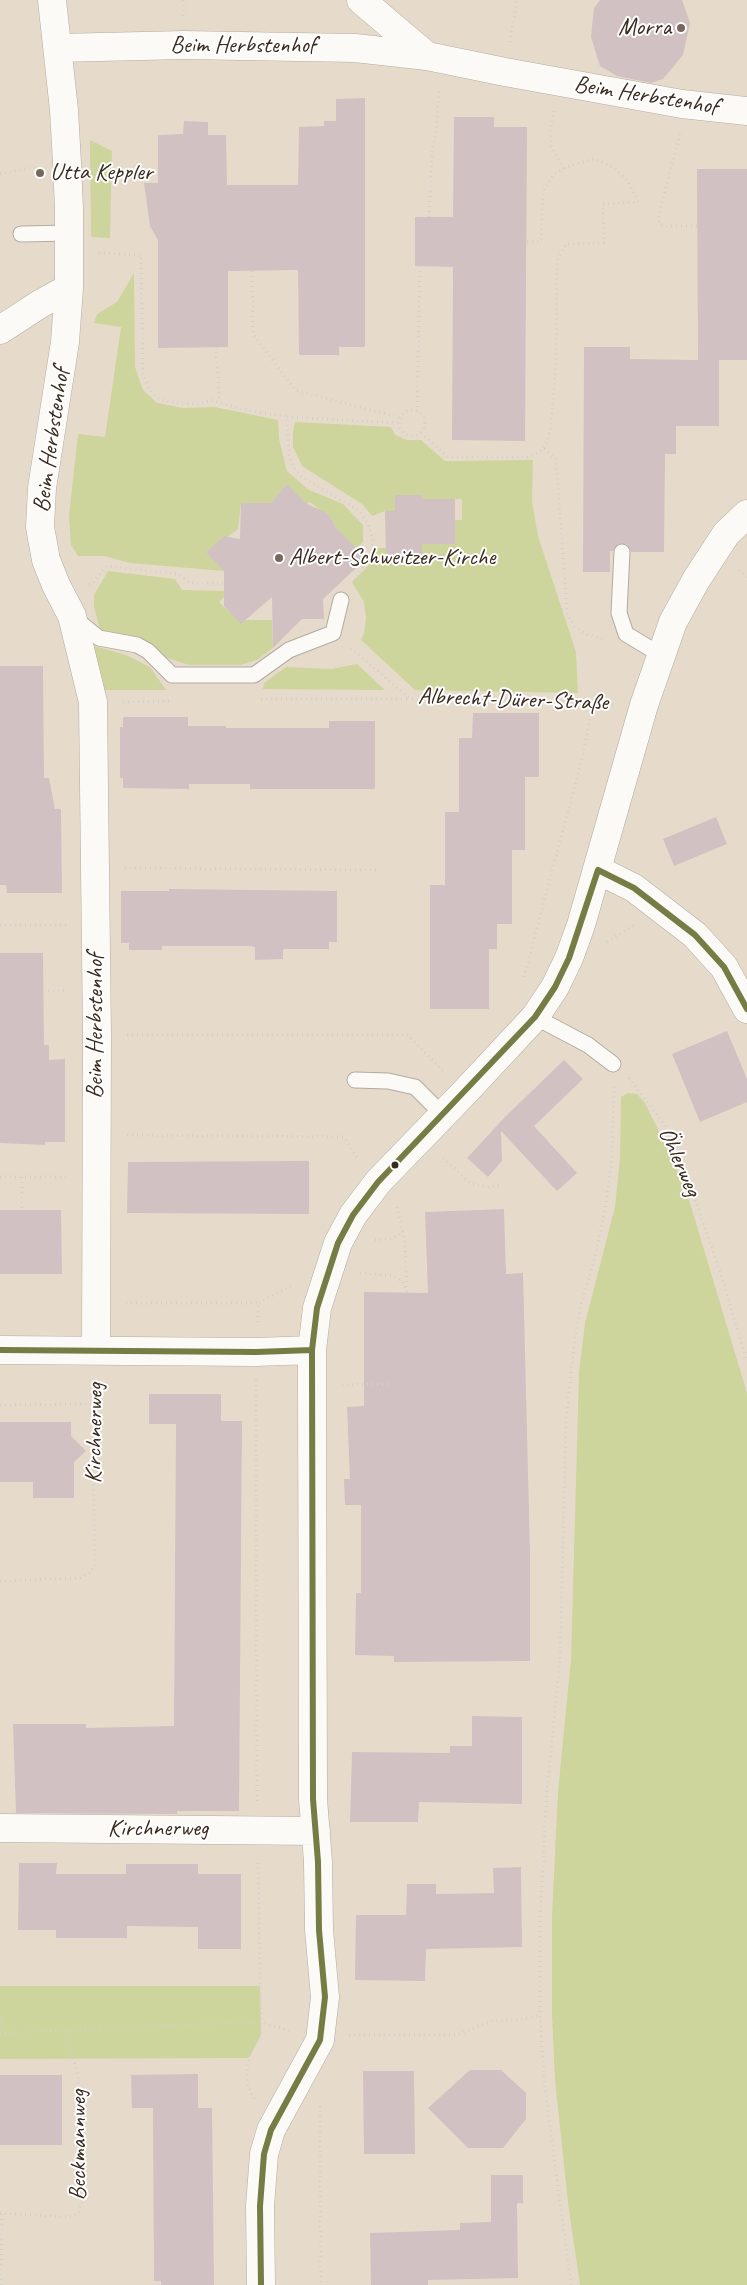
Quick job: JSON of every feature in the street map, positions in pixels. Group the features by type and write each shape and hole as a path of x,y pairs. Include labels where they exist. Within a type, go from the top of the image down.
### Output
{"street":[{"name":"Beim Herbstenhof","path":"52,0 58,48 67,163 69,288 65,342 42,488 40,526 46,560 56,586 72,616 93,702 97,1036 96,1350"},
{"name":"Beim Herbstenhof","path":"361,0 434,57"},
{"name":"Beim Herbstenhof","path":"58,48 282,45 355,48 434,57 505,72 688,104 747,110"},
{"path":"0,330 69,288"},
{"name":"Albrecht-Dürer-Straße","path":"320,2040 325,1997 319,1930 313,1798 314,1421 312,1350 317,1308 338,1243 353,1215 378,1182 466,1092 535,1017 555,986 569,958 598,870 644,705 673,622 696,580 726,534 747,514"},
{"path":"598,870 634,888 695,935 724,967 747,1009"},
{"path":"0,1350 256,1352 312,1350"},
{"name":"Kirchnerweg","path":"0,1828 316,1831"},
{"path":"261,2285 261,2176 264,2154 271,2130 320,2040"}],"lane":[{"path":"21,234 69,233"},
{"path":"622,552 619,613 626,634 661,655"},
{"path":"333,633 342,600"},
{"name":"Beim Herbstenhof","path":"72,616 99,638 137,645 148,651 172,675 254,675 289,650 333,633"},
{"path":"535,1017 588,1045 613,1064"},
{"path":"355,1080 388,1081 415,1087 443,1115"}],"path":[{"path":"505,72 517,0"},
{"path":"430,217 432,155 437,121 434,57"},
{"path":"561,82 550,130 552,148 564,169"},
{"path":"688,104 659,213 659,224 667,226 697,226"},
{"path":"421,433 448,457 530,457 544,449 550,432 556,366 557,260 566,244 604,243 603,204 638,202 628,181 613,167 594,159 564,169 554,174 543,192 541,241 526,242"},
{"path":"0,174 67,163"},
{"path":"92,253 141,255 141,349 143,375 149,388 164,401 199,404 211,400 245,410 287,417 399,423"},
{"path":"417,412 420,266"},
{"path":"252,271 253,334 295,390 401,418"},
{"path":"216,347 220,402"},
{"path":"412,410 417,412 422,414 425,424 421,433 412,436 402,432 399,423 403,413 412,410"},
{"path":"287,417 289,455 294,468 302,477 358,510 368,524 373,538 372,551 342,600"},
{"path":"544,449 556,459 567,613 574,626 586,634 604,640"},
{"path":"56,586 92,584 107,566 178,574 190,583 224,583"},
{"name":"Albrecht-Dürer-Straße","path":"333,633 410,699 593,702 644,705"},
{"path":"254,699 410,699"},
{"path":"93,702 178,701"},
{"path":"523,980 584,751 593,702"},
{"path":"95,868 379,870"},
{"path":"604,943 662,908"},
{"path":"0,925 95,924"},
{"path":"97,1036 408,1035 466,1092"},
{"path":"571,2285 544,2080 540,2016 540,1916 547,1792 560,1660 566,1421 574,1344 581,1305 595,1258 606,1205 612,1159 613,1064"},
{"name":"Öhlerweg","path":"613,1064 630,1078 648,1100 665,1125 680,1156 718,1264 747,1361"},
{"path":"97,1135 344,1137 363,1168 378,1182 399,1209 405,1244 407,1294 402,1281 394,1276 328,1272"},
{"path":"422,1136 470,1183 487,1187 501,1185"},
{"path":"0,1177 96,1178"},
{"path":"22,1177 22,1210"},
{"path":"96,1304 258,1303 287,1290 294,1284"},
{"path":"258,1303 259,1334 256,1352 257,1829 262,2035 252,2052 247,2067 247,2083 271,2130"},
{"name":"Kirchnerweg","path":"0,1581 80,1578 90,1573 95,1564 94,1404 96,1350"},
{"path":"312,1386 388,1384"},
{"path":"0,1405 94,1404"},
{"path":"0,2017 0,2033 262,2022 320,2040 340,2035 457,2035 492,2021 540,2016"},
{"name":"Beckmannweg","path":"1,2285 1,2213 66,2217 78,2214 82,2203 78,2074 66,2031"},
{"path":"321,2285 320,2106 322,2099"}],"green space":[{"path":"90,140 112,151 110,238 91,237"},
{"path":"134,273 135,367 143,390 157,403 183,408 215,407 278,420 279,439 287,471 309,490 343,504 363,525 363,542 354,552 336,528 332,519 310,502 307,504 287,484 271,503 241,503 238,529 206,553 224,571 130,563 104,556 78,556 71,545 69,516 78,434 105,437 121,327 94,323 97,314 117,302"},
{"path":"295,422 391,427 395,435 407,440 421,440 445,461 533,460 532,501 538,536 576,652 578,693 415,690 361,640 366,618 364,602 352,582 368,566 376,548 400,548 401,555 421,555 422,540 455,520 462,520 462,499 422,499 422,495 395,495 395,511 385,511 372,516 362,504 302,466 293,447"},
{"path":"108,571 175,579 182,590 224,591 224,597 219,602 241,623 246,620 272,620 273,648 257,660 240,665 189,665 164,657 146,640 106,633 100,629 94,607 94,595"},
{"path":"94,646 126,655 150,667 166,690 105,690"},
{"path":"357,664 385,690 263,689 264,683 286,667 332,669"},
{"path":"628,1093 637,1094 645,1103 672,1158 690,1203 747,1393 747,2285 580,2285 568,2203 555,2080 552,2015 552,1916 558,1792 571,1659 579,1372 585,1323 615,1207 620,1158 621,1097"},
{"path":"0,1986 260,1986 261,2035 249,2058 0,2059"}],"building":[{"path":"600,0 682,0 690,23 683,55 663,79 651,83 617,76 600,66 591,37 594,8"},
{"path":"365,98 365,347 339,347 339,355 299,355 298,270 228,271 228,347 158,348 158,240 150,226 144,183 158,183 158,135 183,134 184,121 208,122 208,135 226,135 227,185 298,185 299,127 324,126 324,121 336,121 336,99"},
{"path":"454,117 494,117 494,127 527,127 525,441 452,440 453,267 415,266 415,217 453,217"},
{"path":"697,169 747,169 747,360 719,360 719,426 676,426 676,454 665,454 664,552 631,552 627,544 618,544 613,551 610,551 610,572 583,572 584,347 630,347 630,359 698,360"},
{"name":"Albert-Schweitzer-Kirche","path":"287,484 307,504 325,512 332,519 336,528 365,557 323,599 324,619 302,619 273,648 272,597 241,624 224,606 224,571 206,553 224,536 240,539 241,503 271,503"},
{"path":"395,495 422,495 422,499 455,499 455,544 422,544 422,555 386,555 385,511 395,511"},
{"path":"0,666 43,666 44,778 49,778 55,809 61,809 62,893 7,893 6,885 0,885"},
{"path":"473,713 539,713 539,777 525,777 525,850 512,850 512,924 497,924 497,949 489,949 489,1009 430,1009 430,885 445,885 445,812 459,812 459,738 472,738"},
{"path":"123,717 188,717 188,726 226,726 226,728 329,728 329,721 375,721 375,787 374,789 250,789 250,784 189,784 189,789 123,788 123,778 120,778 120,727 123,727"},
{"path":"716,817 727,844 674,866 663,839"},
{"path":"169,889 337,891 337,942 329,942 329,949 283,949 283,959 255,960 255,947 249,946 162,946 162,950 129,950 129,943 121,943 121,891 169,891"},
{"path":"0,953 43,953 44,1045 49,1045 49,1060 65,1059 65,1142 45,1142 45,1145 0,1143"},
{"path":"727,1031 747,1079 747,1102 700,1122 672,1054"},
{"path":"564,1060 583,1079 534,1126 577,1173 557,1191 501,1131 502,1161 488,1177 467,1158 504,1118"},
{"path":"309,1161 309,1214 127,1213 128,1162"},
{"path":"504,1209 506,1274 523,1273 530,1553 530,1661 394,1662 394,1656 355,1655 356,1593 361,1593 361,1505 345,1505 344,1479 350,1479 347,1407 364,1406 364,1292 428,1293 425,1212"},
{"path":"0,1210 61,1210 62,1274 0,1274"},
{"path":"149,1394 221,1394 221,1421 242,1421 239,1811 177,1811 177,1814 16,1813 13,1724 86,1724 86,1728 174,1726 176,1424 149,1424"},
{"path":"0,1422 71,1422 71,1436 86,1451 74,1462 74,1498 33,1498 33,1482 0,1482"},
{"path":"472,1716 522,1717 522,1804 419,1802 418,1822 350,1822 352,1752 450,1753 450,1746 472,1746"},
{"path":"19,1863 57,1863 56,1874 126,1874 126,1864 198,1864 198,1874 241,1874 241,1949 198,1949 198,1927 127,1926 127,1938 56,1938 56,1930 18,1930"},
{"path":"521,1867 522,1947 426,1949 425,1981 355,1980 356,1915 406,1915 407,1884 436,1884 436,1894 494,1893 493,1868"},
{"path":"470,2070 501,2070 526,2093 526,2119 503,2148 468,2148 428,2108"},
{"path":"363,2071 414,2071 415,2154 364,2154"},
{"path":"198,2074 198,2108 212,2108 214,2285 161,2285 161,2281 154,2281 153,2108 132,2108 131,2075"},
{"path":"0,2075 62,2075 62,2145 0,2145"},
{"path":"491,2175 523,2175 523,2203 517,2203 518,2278 428,2280 428,2285 371,2285 370,2233 460,2230 460,2223 491,2222"}],"transit line":[{"path":"598,870 634,888 695,935 724,967 747,1009"},
{"path":"261,2285 260,2206 264,2154 271,2130 320,2040 325,1997 319,1930 318,1862 313,1799 312,1350 317,1308 338,1243 353,1215 378,1182 535,1017 555,987 569,958 598,870"},
{"path":"0,1350 256,1352 312,1350"}],"place":[{"name":"Morra","path":"681,28"},
{"name":"Utta Keppler","path":"40,173"},
{"name":"Albert-Schweitzer-Kirche","path":"279,558"}]}
